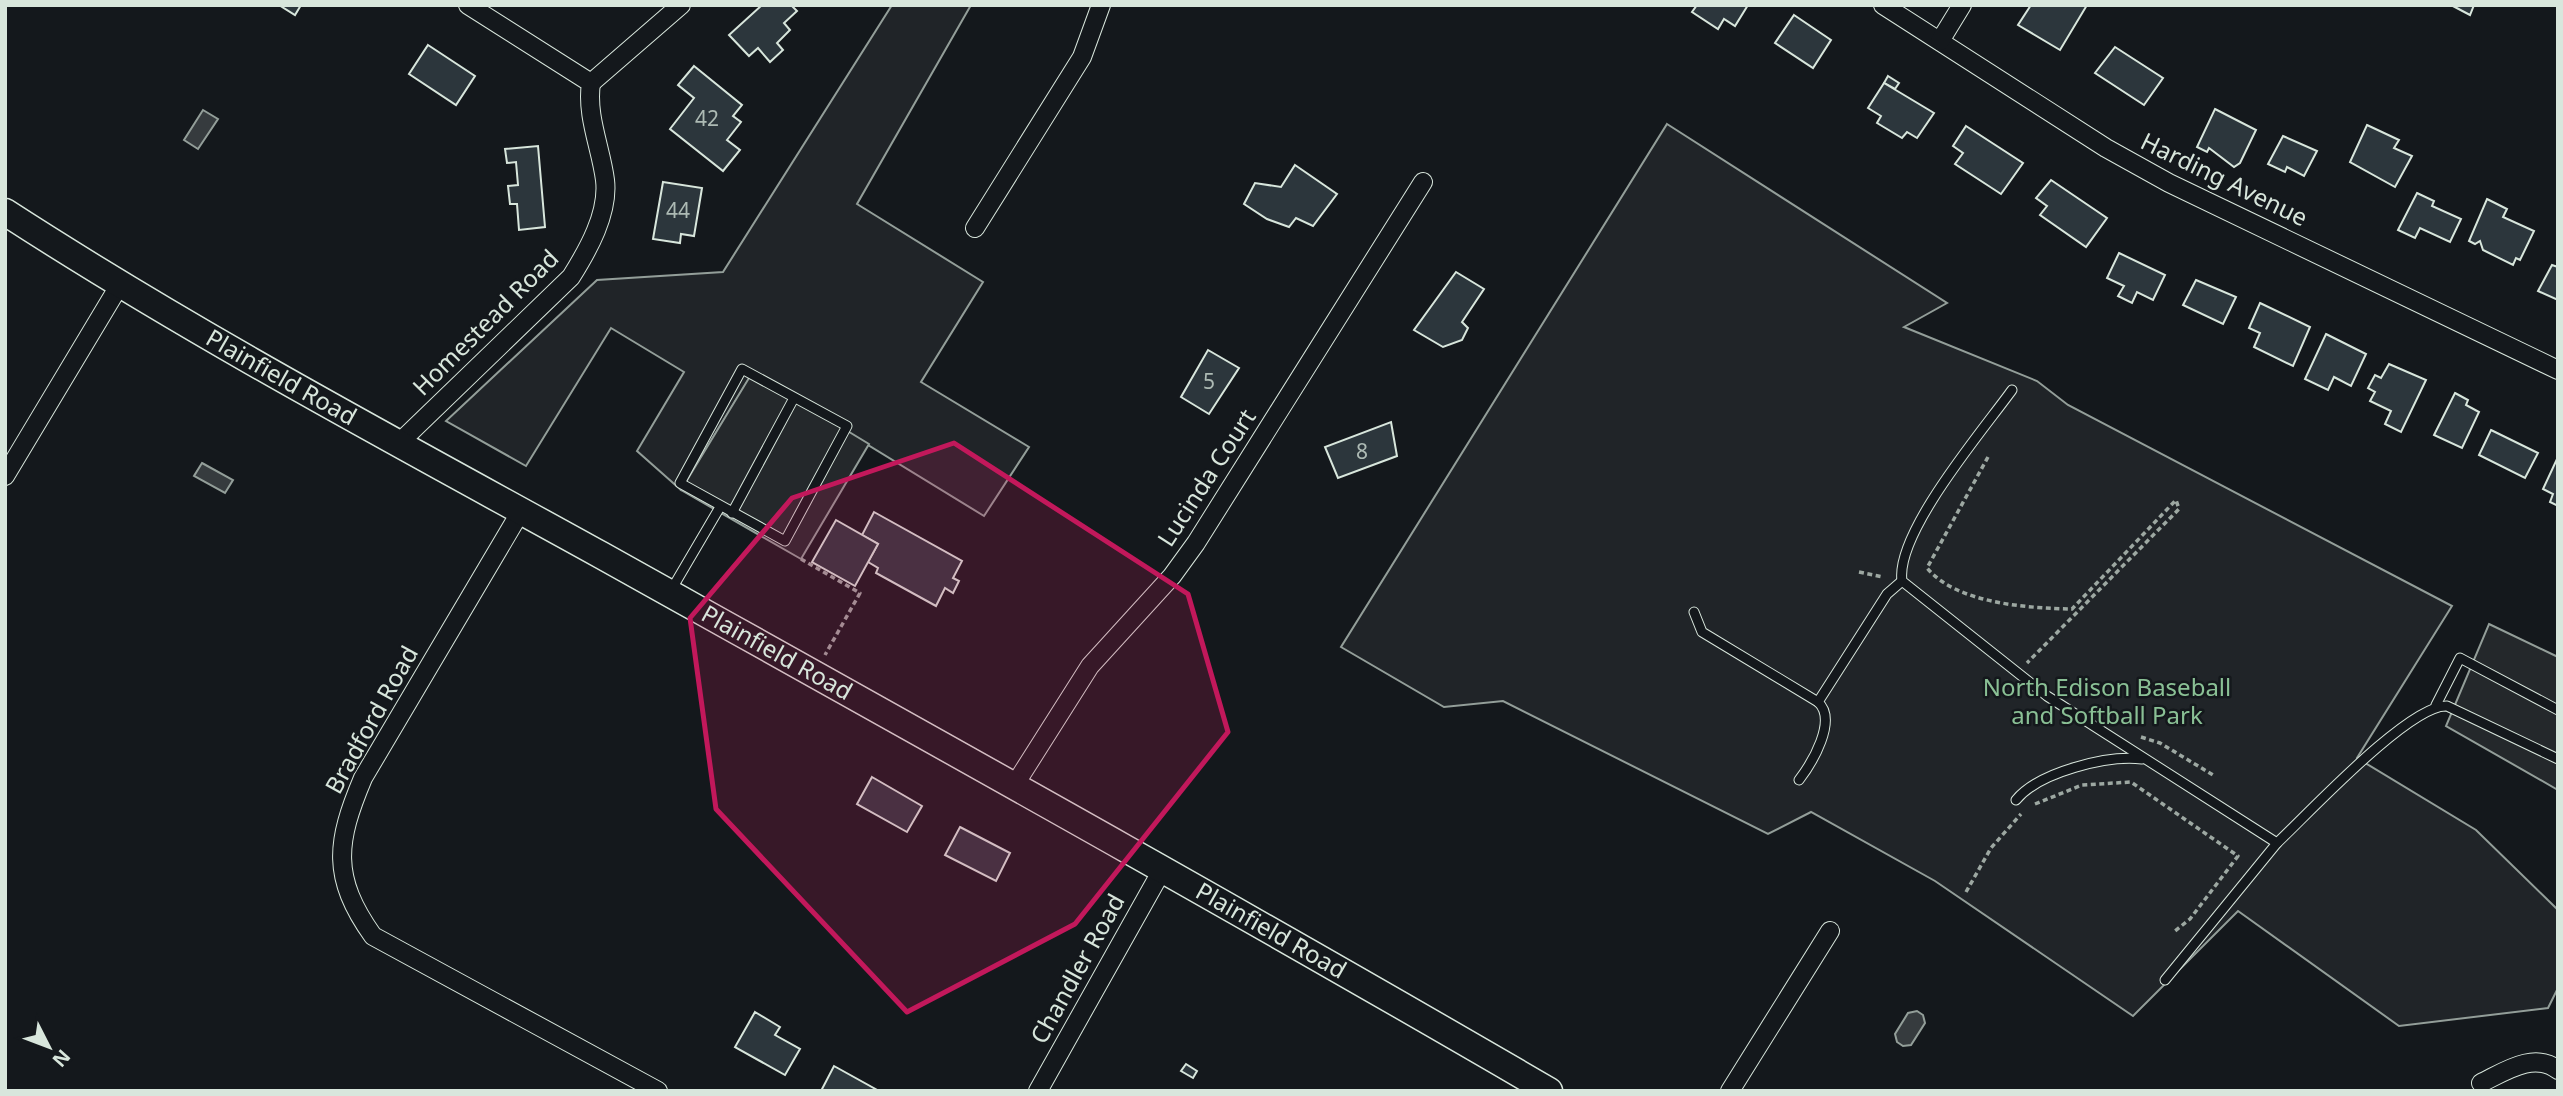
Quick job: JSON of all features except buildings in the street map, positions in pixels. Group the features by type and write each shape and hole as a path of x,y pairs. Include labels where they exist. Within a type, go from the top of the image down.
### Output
{"street":[{"path":"468,5 592,83 681,5"},
{"path":"975,228 1082,57 1101,5"},
{"name":"Harding Avenue","path":"1883,5 2089,138 2169,183 2558,370"},
{"path":"1940,41 1962,5"},
{"name":"Homestead Road","path":"399,443 571,277 588,251 599,219 606,184 591,109 592,83"},
{"name":"Lucinda Court","path":"1014,786 1090,666 1172,576 1196,543 1423,182"},
{"name":"Plainfield Road","path":"5,212 119,286 261,369 399,443 1014,786 1549,1091"},
{"path":"5,476 119,286"},
{"name":"Bradford Road","path":"521,511 363,778 344,822 342,873 356,912 373,936 658,1091"},
{"name":"Chandler Road","path":"1038,1091 1161,872"},
{"path":"1730,1091 1830,931"},
{"path":"2481,1083 2522,1064 2538,1061 2558,1070"}],"lane":[{"path":"742,369 847,426 785,541 720,507 680,483 742,369"},
{"path":"1818,702 1887,594 1902,581 1905,558 1928,506 2012,390"},
{"path":"732,513 794,398"},
{"path":"669,593 720,507"},
{"path":"1902,581 2047,696 2277,843"},
{"path":"1694,612 1702,632 1825,708 1826,718 1815,754 1800,780"},
{"path":"2165,980 2277,843 2395,733 2436,705 2460,658 2558,710"},
{"path":"2436,705 2448,706 2558,759"},
{"path":"2015,800 2035,784 2092,762 2113,758 2144,759"}],"path":[{"path":"1988,457 1927,568 1938,578 1983,598 2013,606 2072,609 2176,500 2179,509 2023,667"},
{"path":"801,559 860,593 824,654 836,661"},
{"path":"1859,572 1902,581"},
{"path":"2135,737 2160,743 2213,775"},
{"path":"1966,892 1991,848 2025,809 2082,785 2131,782 2238,856 2190,919 2175,931"}],"highlighted area":[{"path":"954,443 1188,594 1228,732 1075,924 907,1012 716,809 690,618 792,498"}],"green space":[{"path":"892,5 971,5 857,204 983,282 921,382 1029,447 984,516 752,374 681,490 637,451 684,372 611,328 526,466 446,421 597,280 723,272"},
{"name":"North Edison Baseball and Softball Park","path":"1667,124 1947,303 1904,327 2037,381 2068,405 2452,606 2357,758 2476,830 2558,910 2558,988 2548,1008 2399,1026 2238,911 2133,1016 1935,881 1811,812 1768,834 1503,701 1444,707 1341,647"}],"shaded area":[{"path":"203,110 218,119 198,149 184,140"},
{"path":"752,373 869,444 801,559 681,490"},
{"path":"202,463 233,480 225,493 194,476"},
{"path":"2489,624 2558,657 2558,790 2446,726"},
{"path":"1917,1011 1923,1015 1925,1023 1911,1045 1903,1046 1897,1042 1895,1034 1908,1013"}]}
